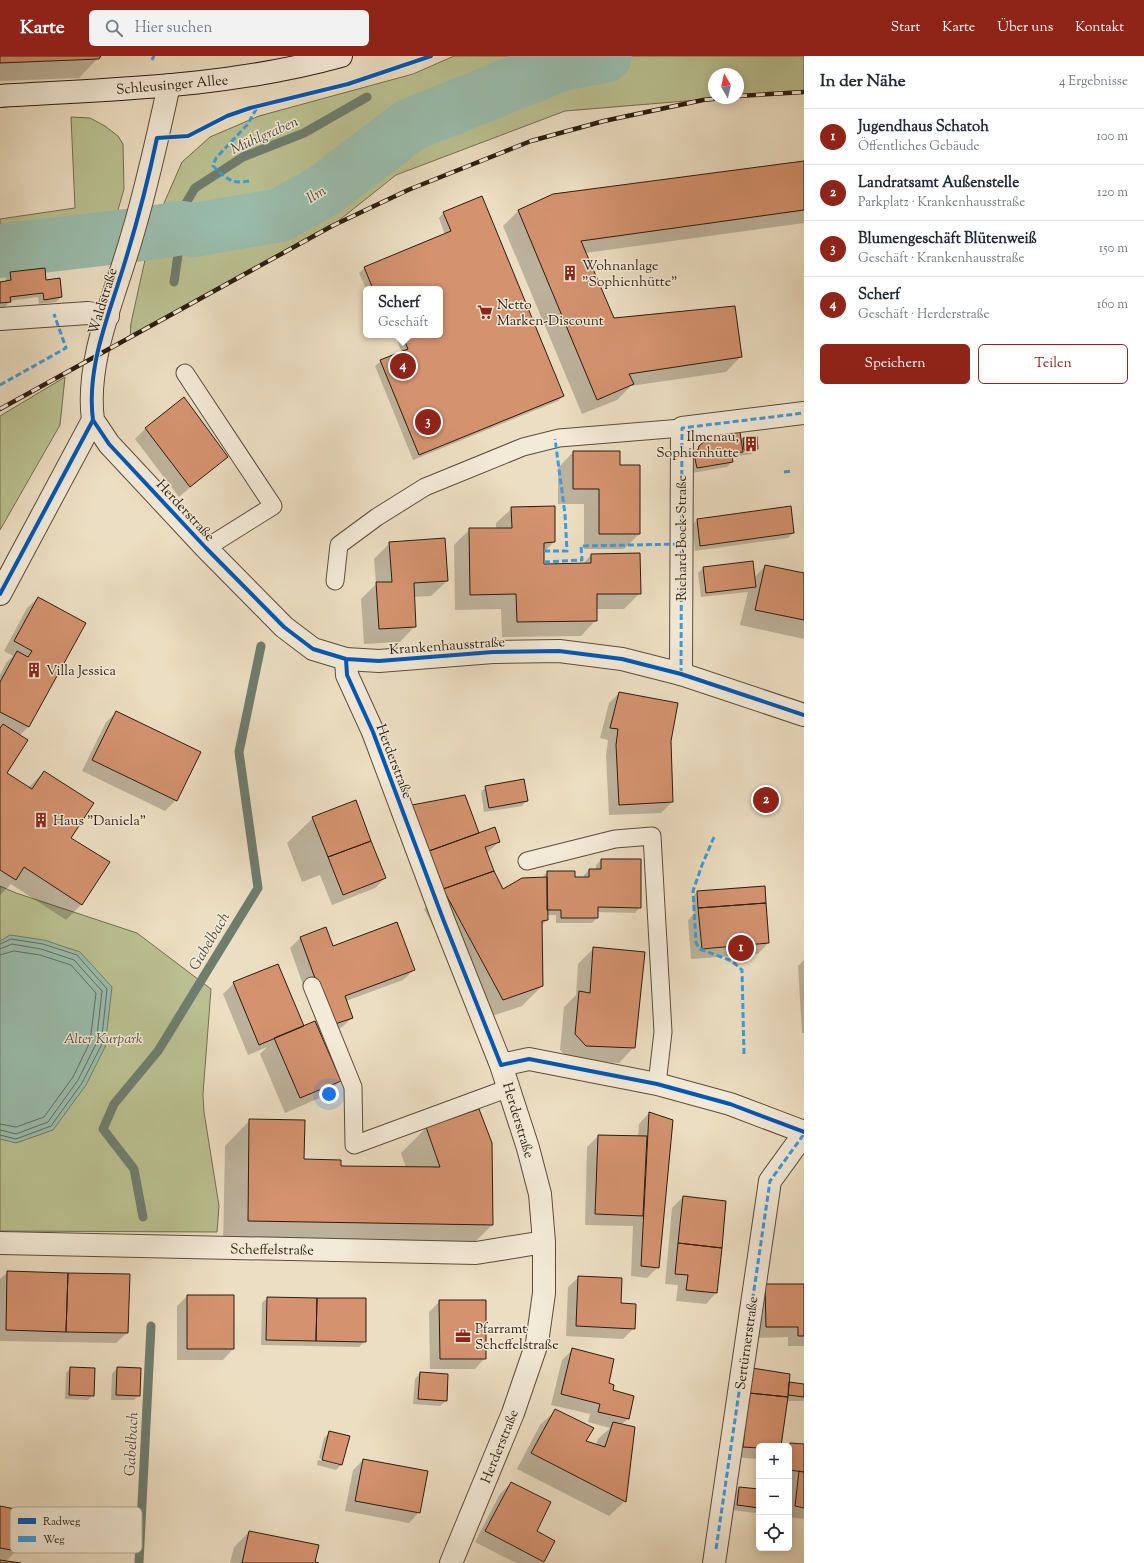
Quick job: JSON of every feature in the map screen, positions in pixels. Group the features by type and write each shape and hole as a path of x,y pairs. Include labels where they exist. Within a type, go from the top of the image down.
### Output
{"street":[{"name":"Schleusinger Allee","path":"0,96 169,85 253,76 341,56"},
{"name":"Waldstraße","path":"93,420 91,404 93,380 101,337 124,265 146,186 169,85"},
{"path":"0,319 88,313 108,316"},
{"path":"682,428 804,413"},
{"path":"0,594 93,420"},
{"name":"Herderstraße","path":"93,420 109,444 206,548 284,627 313,649 346,659 347,675 373,732 442,919 501,1065 528,1148 540,1194 544,1242 544,1293 537,1343 513,1414 451,1563"},
{"name":"Richard-Bock-Straße","path":"681,674 682,428"},
{"name":"Krankenhausstraße","path":"346,659 379,661 493,652 559,651 622,659 681,674 804,715"},
{"path":"501,1065 529,1060 657,1084 730,1104 804,1133"},
{"name":"Sertürnerstraße","path":"714,1563 770,1181 804,1133"},
{"name":"Scheffelstraße","path":"0,1243 476,1253 544,1242"}],"lane":[{"path":"185,373 273,506 206,548"},
{"path":"335,581 339,545 377,517 425,487 522,447 559,438 682,428"},
{"path":"527,861 615,839 652,836 663,1032 657,1084"},
{"path":"312,986 353,1087 354,1145 509,1088"}],"green space":[{"path":"454,56 804,56 804,92 744,96 744,68 708,68 708,99 565,111 396,175 332,226 191,302 130,338 131,323 151,233 182,162 210,137 259,116 413,74"},
{"path":"71,117 90,118 105,126 118,136 123,144 124,189 105,255 0,266 0,219 75,208"},
{"path":"65,377 60,425 0,530 0,416"},
{"name":"Alter Kurpark","path":"0,886 16,893 137,933 211,989 203,1094 204,1112 219,1206 217,1232 0,1231"}],"water":[{"path":"10,935 44,940 80,952 112,987 105,1047 86,1085 53,1130 16,1143 0,1139 0,941"}],"building":[{"path":"0,56 101,56 99,59 0,63"},
{"name":"Wohnanlage \"Sophienhütte\"","path":"804,161 804,210 581,241 614,318 735,306 742,357 629,374 634,384 597,400 518,210 553,194"},
{"name":"Netto Marken-Discount","path":"482,196 564,396 419,455 380,360 408,349 403,338 443,338 443,286 372,286 364,267 451,231 443,212"},
{"path":"45,268 46,280 60,278 62,297 44,300 43,293 10,297 11,302 0,303 0,282 11,280 10,272"},
{"path":"184,397 228,457 190,487 145,428"},
{"path":"721,432 740,432 743,452 731,453 733,462 697,468 695,459 699,446 706,440"},
{"name":"Ilmenau, Sophienhütte","path":"757,436 758,449 744,450 743,438"},
{"path":"573,451 620,451 620,465 640,465 640,534 599,534 599,489 573,489"},
{"path":"555,506 555,542 544,543 544,564 591,563 591,554 640,553 641,594 597,594 597,621 517,622 516,594 470,595 469,528 512,528 511,507"},
{"path":"791,506 794,533 700,546 697,519"},
{"path":"445,538 448,581 414,583 416,627 379,629 376,582 392,582 389,542"},
{"path":"753,561 756,587 706,593 703,567"},
{"path":"765,565 804,573 804,620 755,610"},
{"name":"Villa Jessica","path":"38,597 86,623 29,727 0,712 0,682 17,651 28,657 32,651 14,641"},
{"path":"619,692 678,703 671,741 673,802 619,805 616,745 618,729 610,728"},
{"path":"116,711 201,752 177,801 92,760"},
{"name":"Haus \"Daniela\"","path":"3,724 28,740 7,773 32,789 44,771 94,803 71,838 110,862 82,905 24,867 16,880 0,870 0,728"},
{"path":"524,779 528,801 489,808 485,786"},
{"path":"465,795 479,833 429,851 412,805"},
{"path":"356,800 371,841 328,857 312,817"},
{"path":"495,827 500,842 485,847 494,871 443,889 429,851"},
{"path":"371,841 386,878 343,895 328,857"},
{"path":"601,859 641,859 641,908 598,907 598,918 561,918 561,910 547,910 547,871 575,871 575,877 589,877 589,869 601,869"},
{"path":"494,871 503,889 522,878 547,877 548,920 542,921 543,986 503,1000 443,889"},
{"path":"765,886 766,903 698,908 697,891"},
{"path":"766,903 769,943 702,949 698,908"},
{"path":"397,922 415,970 345,996 353,1018 332,1025 300,937 326,927 333,946"},
{"path":"593,947 645,952 635,1048 586,1046 575,1034 579,991 590,993"},
{"path":"278,964 304,1026 259,1045 233,982"},
{"path":"315,1021 341,1081 300,1098 274,1038"},
{"path":"479,1109 492,1143 493,1225 248,1221 249,1119 305,1120 304,1159 341,1160 341,1166 440,1167 426,1127"},
{"path":"649,1112 673,1120 659,1268 641,1266"},
{"path":"598,1135 647,1136 643,1216 595,1214"},
{"path":"683,1196 726,1201 722,1248 678,1243"},
{"path":"678,1243 722,1248 717,1293 686,1290 688,1275 675,1274"},
{"path":"7,1271 68,1273 66,1332 6,1330"},
{"path":"68,1273 130,1274 128,1333 66,1332"},
{"path":"578,1276 622,1278 621,1303 636,1304 635,1329 576,1326"},
{"path":"765,1284 804,1284 804,1336 798,1336 798,1327 766,1327"},
{"path":"187,1295 234,1295 234,1349 187,1349"},
{"path":"267,1297 317,1298 316,1341 266,1340"},
{"path":"317,1298 366,1298 366,1342 316,1341"},
{"name":"Pfarramt Scheffelstraße","path":"439,1300 486,1300 486,1359 440,1359"},
{"path":"572,1348 614,1359 609,1383 614,1385 613,1390 634,1396 629,1419 598,1412 600,1404 561,1394"},
{"path":"70,1367 95,1368 94,1396 69,1395"},
{"path":"117,1367 141,1368 140,1396 116,1395"},
{"path":"752,1368 790,1374 788,1397 749,1393"},
{"path":"420,1372 448,1374 447,1401 418,1399"},
{"path":"789,1382 804,1384 804,1397 788,1395"},
{"path":"749,1393 788,1397 781,1443 756,1443 756,1448 743,1447"},
{"path":"555,1409 594,1428 586,1441 605,1447 613,1422 635,1427 626,1502 531,1453"},
{"path":"329,1431 350,1436 342,1465 322,1460"},
{"path":"792,1443 804,1444 804,1472 792,1470"},
{"path":"363,1459 428,1471 420,1513 355,1501"},
{"path":"799,1471 804,1472 804,1508 795,1506"},
{"path":"511,1482 551,1502 537,1531 555,1541 544,1562 485,1531"},
{"path":"739,1487 756,1489 756,1508 737,1505"},
{"path":"0,1506 10,1508 10,1550 0,1548"},
{"path":"249,1531 319,1545 315,1562 319,1563 242,1563"},
{"path":"0,1560 21,1563 0,1563"}],"waterway":[{"name":"Ilm","path":"0,251 182,228 194,230 280,215 325,190 410,125 562,64 605,56"},
{"name":"Mühlgraben","path":"170,230 195,188 243,157 304,133 367,97"},
{"name":"Gabelbach","path":"174,282 182,228"},
{"name":"Gabelbach","path":"143,1217 134,1169 103,1129 114,1104 158,1051 258,888 239,752 261,646"},
{"name":"Gabelbach","path":"142,1507 151,1326"},
{"name":"Gabelbach","path":"139,1563 140,1553"}],"railway":[{"path":"744,96 804,92"},
{"path":"0,409 332,226 408,190 531,141 604,121 708,99"}],"marked path":[{"path":"152,60 154,56"},
{"path":"249,181 233,181 225,177 213,166 216,158 247,125 258,106"},
{"path":"0,385 66,348 54,314"},
{"path":"681,674 682,428 804,413"},
{"path":"544,551 567,551 565,514 555,439"},
{"path":"784,472 792,471"},
{"path":"544,562 582,560 581,546 682,544"},
{"path":"714,837 693,891 696,943 700,949 732,961 742,970 744,1054"},
{"path":"716,1549 770,1181 804,1134"}],"cycle path":[{"path":"0,594 93,420 93,380 100,341 138,218 157,138 188,136 227,116 250,108 348,84 431,56"},
{"path":"93,420 109,444 206,548 284,627 313,649 346,659 379,661 493,652 559,651 622,659 681,674 804,715"},
{"path":"346,659 347,675 373,732 443,919 501,1065 529,1059 657,1084 730,1104 804,1132"}],"place":[{"name":"Wohnanlage \"Sophienhütte\"","path":"570,273"},
{"name":"Netto Marken-Discount","path":"485,312"},
{"name":"Scherf","path":"403,366"},
{"name":"Blumengeschäft Blütenweiß","path":"428,422"},
{"name":"Ilmenau, Sophienhütte","path":"751,444"},
{"name":"Villa Jessica","path":"34,670"},
{"name":"Landratsamt Außenstelle","path":"766,800"},
{"name":"Haus \"Daniela\"","path":"41,820"},
{"name":"Jugendhaus Schatoh","path":"741,948"},
{"name":"Pfarramt Scheffelstraße","path":"463,1336"}]}
